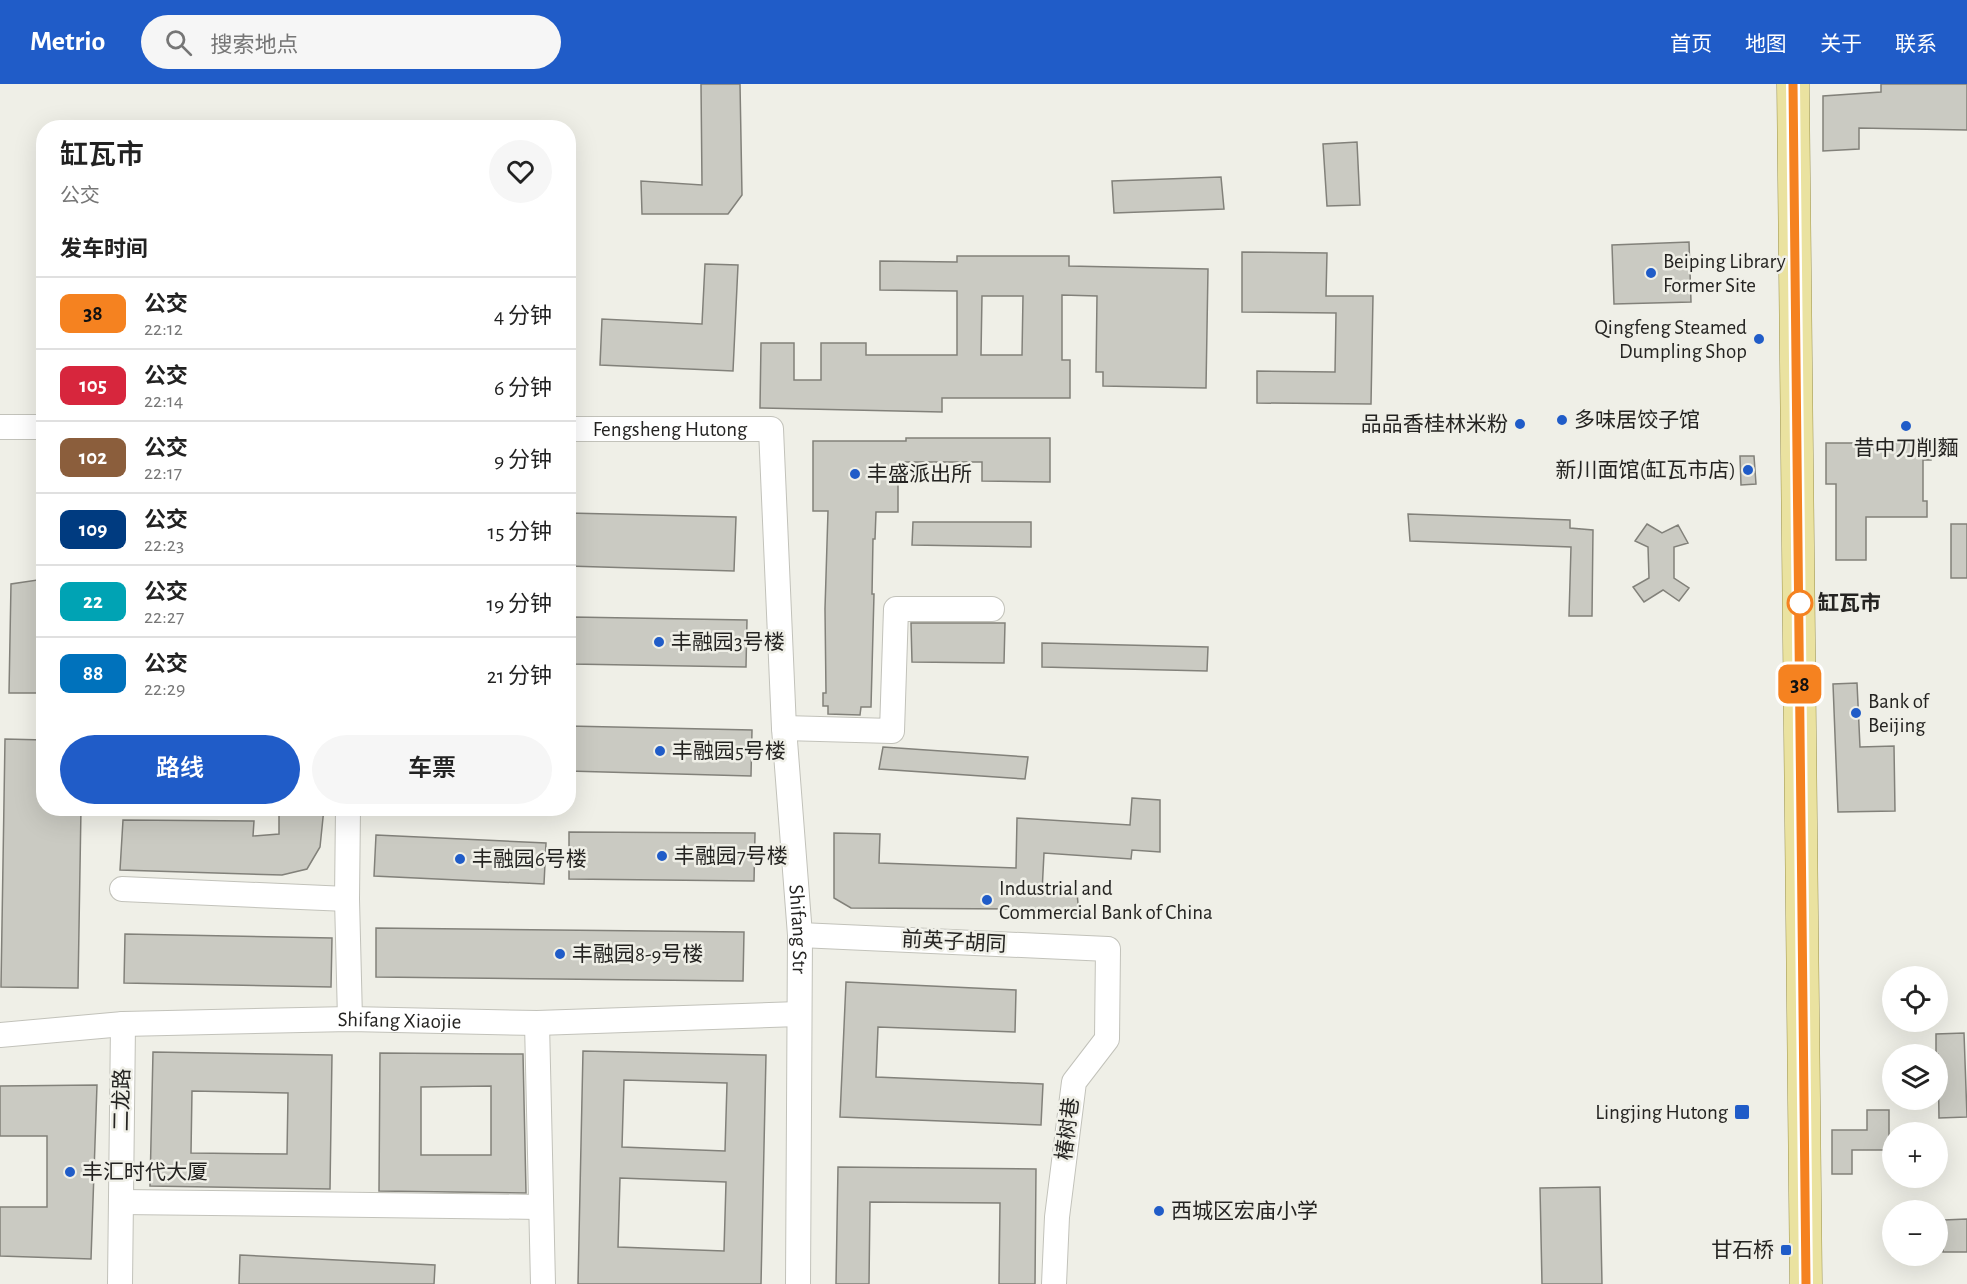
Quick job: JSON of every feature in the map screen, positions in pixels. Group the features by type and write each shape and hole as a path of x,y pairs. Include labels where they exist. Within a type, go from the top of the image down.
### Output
{"main road":[{"path":"1793,84 1806,1284"}],"street":[{"path":"0,427 36,427"},
{"name":"Fengsheng Hutong","path":"576,429 771,429"},
{"name":"Shifang Str","path":"771,429 784,728 800,935 798,1284"},
{"path":"784,728 892,731 896,609 992,609"},
{"path":"348,816 350,1019"},
{"path":"122,890 347,899"},
{"name":"前英子胡同","path":"800,935 1108,949"},
{"name":"椿树巷","path":"1054,1284 1057,1216 1074,1082 1107,1039 1108,949"},
{"name":"Shifang Xiaojie","path":"0,1035 123,1024 350,1019 537,1023 799,1014"},
{"path":"537,1023 543,1284"},
{"name":"二龙路","path":"120,1284 123,1024"},
{"path":"121,1202 540,1207"}],"building":[{"path":"701,84 740,84 742,195 728,214 642,214 641,181 702,185"},
{"path":"1881,84 1967,84 1967,130 1859,128 1859,149 1823,151 1823,96 1881,92"},
{"path":"1357,142 1360,205 1327,206 1323,144"},
{"path":"1221,177 1224,209 1114,213 1112,181"},
{"name":"Beiping Library Former Site","path":"1689,242 1691,302 1614,304 1612,245"},
{"path":"1242,252 1327,253 1326,296 1373,296 1371,404 1257,403 1257,371 1335,372 1336,313 1242,312"},
{"path":"957,256 1069,256 1069,266 1208,269 1206,388 1103,386 1103,372 1096,372 1097,296 1062,295 1062,360 1070,360 1070,398 942,398 942,412 760,408 761,343 794,343 794,380 821,380 821,343 866,343 866,355 957,355 957,291 880,290 880,261 957,262","holes":["982,296 1023,296 1022,355 981,355"]},
{"path":"705,264 738,265 733,371 600,365 602,319 702,324"},
{"path":"906,438 1050,438 1050,482 982,481 982,462 898,462 898,512 876,512 875,539 873,539 871,707 861,707 860,715 828,714 828,706 823,706 823,693 826,693 825,609 828,511 813,511 813,441 906,441"},
{"path":"1826,443 1931,443 1931,460 1923,460 1923,501 1927,501 1927,517 1866,517 1866,560 1836,560 1836,484 1826,484"},
{"name":"新川面馆(缸瓦市店)","path":"1740,456 1754,456 1756,484 1741,485"},
{"path":"576,513 736,517 734,571 576,566"},
{"path":"1408,514 1570,520 1570,528 1593,530 1592,616 1569,616 1571,547 1410,541"},
{"path":"913,522 1031,522 1031,547 912,545"},
{"path":"1647,524 1662,533 1678,525 1688,543 1674,547 1674,578 1689,588 1679,601 1663,590 1644,602 1633,587 1649,578 1648,547 1635,541"},
{"path":"1951,524 1967,524 1967,578 1951,578"},
{"path":"36,580 36,693 9,693 11,584"},
{"name":"丰融园3号楼","path":"576,617 747,620 746,667 576,664"},
{"path":"911,623 1005,623 1004,663 912,662"},
{"path":"1042,643 1208,647 1207,671 1042,667"},
{"path":"1857,683 1860,747 1894,746 1895,811 1838,812 1833,684"},
{"name":"丰融园5号楼","path":"576,726 752,730 751,776 576,771"},
{"path":"5,739 36,740 36,816 81,816 78,988 1,987"},
{"path":"883,747 1028,757 1025,779 879,769"},
{"path":"1132,798 1160,800 1160,852 1132,850 1131,859 1044,853 1042,892 1077,893 1079,914 1016,911 1016,909 851,908 834,898 834,833 880,834 879,863 1016,868 1017,818 1130,825"},
{"path":"279,816 323,816 320,847 307,869 282,875 120,870 123,820 254,821 253,836 279,834"},
{"name":"丰融园7号楼","path":"569,832 755,833 754,881 569,879"},
{"name":"丰融园6号楼","path":"376,835 546,843 544,884 374,876"},
{"name":"丰融园8-9号楼","path":"376,928 744,932 743,981 376,977"},
{"path":"125,934 332,938 331,987 124,983"},
{"path":"846,982 1016,990 1015,1032 878,1027 876,1077 1043,1084 1041,1125 840,1117"},
{"path":"1964,1033 1967,1117 1939,1118 1939,1110 1948,1110 1948,1044 1936,1044 1936,1034"},
{"path":"583,1051 766,1055 761,1284 578,1284","holes":["624,1080 727,1083 725,1151 622,1147","620,1178 726,1182 724,1251 618,1247"]},
{"path":"153,1052 332,1055 330,1189 150,1186","holes":["192,1091 288,1093 287,1154 191,1153"]},
{"path":"380,1053 523,1054 526,1193 379,1191","holes":["491,1086 491,1155 421,1155 421,1087"]},
{"name":"丰汇时代大厦","path":"97,1085 91,1259 0,1256 0,1207 47,1207 47,1136 0,1136 0,1086"},
{"path":"1867,1110 1889,1110 1889,1122 1882,1122 1882,1150 1852,1150 1852,1174 1832,1174 1832,1130 1867,1130"},
{"path":"838,1167 1036,1169 1035,1284 999,1284 1000,1203 870,1202 869,1284 836,1284"},
{"path":"1600,1187 1602,1284 1542,1284 1540,1188"},
{"path":"1967,1219 1967,1252 1948,1252 1948,1220"},
{"path":"240,1255 435,1265 434,1284 239,1284"}],"bus line":[{"name":"38","path":"1793,84 1806,1284"}],"place":[{"name":"Beiping Library Former Site","path":"1651,273"},
{"name":"Qingfeng Steamed Dumpling Shop","path":"1759,339"},
{"name":"多味居饺子馆","path":"1562,420"},
{"name":"品品香桂林米粉","path":"1520,424"},
{"name":"昔中刀削麵","path":"1906,426"},
{"name":"新川面馆(缸瓦市店)","path":"1748,470"},
{"name":"丰盛派出所","path":"855,474"},
{"name":"缸瓦市","path":"1800,603"},
{"name":"丰融园3号楼","path":"659,642"},
{"name":"Bank of Beijing","path":"1856,713"},
{"name":"丰融园5号楼","path":"660,751"},
{"name":"丰融园7号楼","path":"662,856"},
{"name":"丰融园6号楼","path":"460,859"},
{"name":"Industrial and Commercial Bank of China","path":"987,900"},
{"name":"丰融园8-9号楼","path":"560,954"},
{"name":"Lingjing Hutong","path":"1742,1112"},
{"name":"丰汇时代大厦","path":"70,1172"},
{"name":"西城区宏庙小学","path":"1159,1211"},
{"name":"甘石桥","path":"1786,1250"}]}
